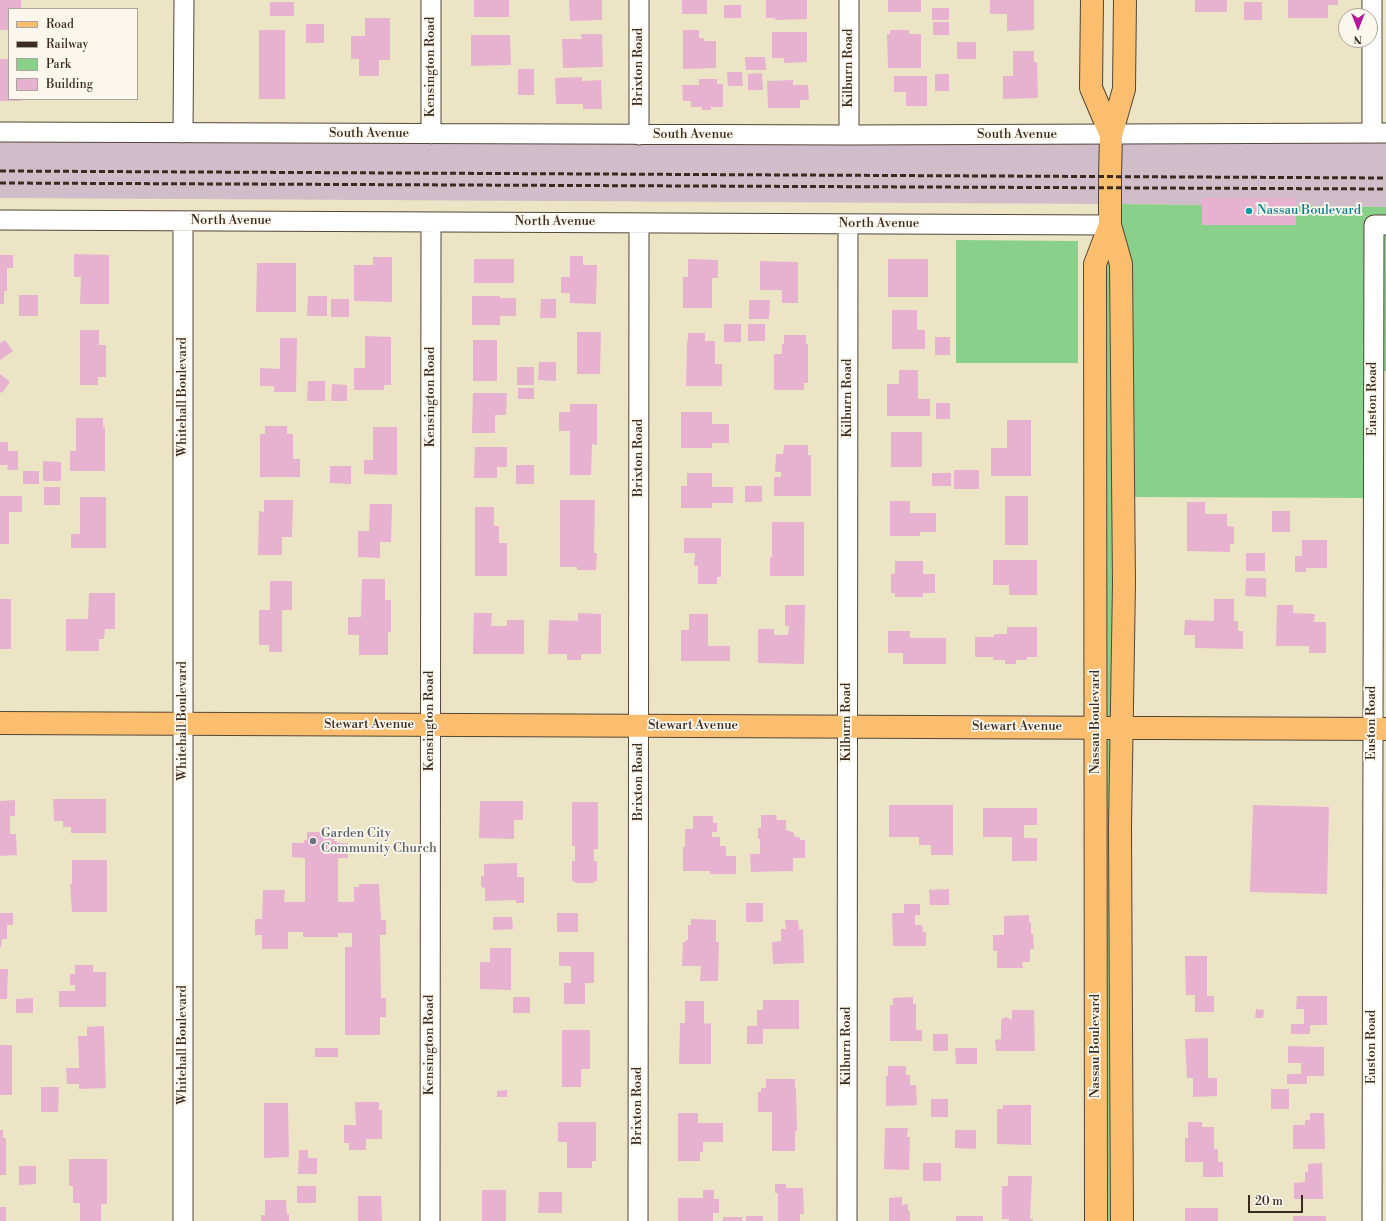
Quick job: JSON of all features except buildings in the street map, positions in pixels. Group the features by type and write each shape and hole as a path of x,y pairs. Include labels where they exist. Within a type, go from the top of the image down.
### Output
{"main road":[{"name":"Nassau Boulevard","path":"1092,0 1091,88 1111,135"},
{"name":"Nassau Boulevard","path":"1122,1221 1120,929 1121,728 1124,583 1121,264 1110,225 1111,135 1124,89 1124,0"},
{"name":"Nassau Boulevard","path":"1096,1221 1095,264 1110,225"},
{"name":"Stewart Avenue","path":"0,723 1379,729"}],"street":[{"path":"183,133 184,0"},
{"name":"Kensington Road","path":"431,0 431,134"},
{"name":"Brixton Road","path":"639,0 639,135"},
{"name":"Kilburn Road","path":"849,0 849,135"},
{"path":"1372,0 1372,89 1379,133"},
{"name":"South Avenue","path":"0,132 639,135 1111,135 1379,133"},
{"name":"North Avenue","path":"0,220 1110,225"},
{"name":"Whitehall Boulevard","path":"183,221 183,1221"},
{"name":"Kensington Road","path":"430,1221 431,222"},
{"name":"Brixton Road","path":"638,1221 639,223"},
{"name":"Kilburn Road","path":"847,1221 848,224"},
{"name":"Euston Road","path":"1372,1221 1379,729 1380,225"}],"shaded area":[{"path":"0,131 1386,132 1386,207 1111,204 0,198"}],"green space":[{"path":"1111,204 1386,207 1386,371 1370,371 1370,498 1126,497 1119,1221 1095,1221 1095,267"},
{"path":"956,240 1078,241 1078,363 956,363"}],"railway":[{"path":"0,171 1386,178"},
{"path":"0,183 1386,189"}],"place":[{"name":"Nassau Boulevard","path":"1249,211"},
{"name":"Garden City Community Church","path":"313,841"}]}
